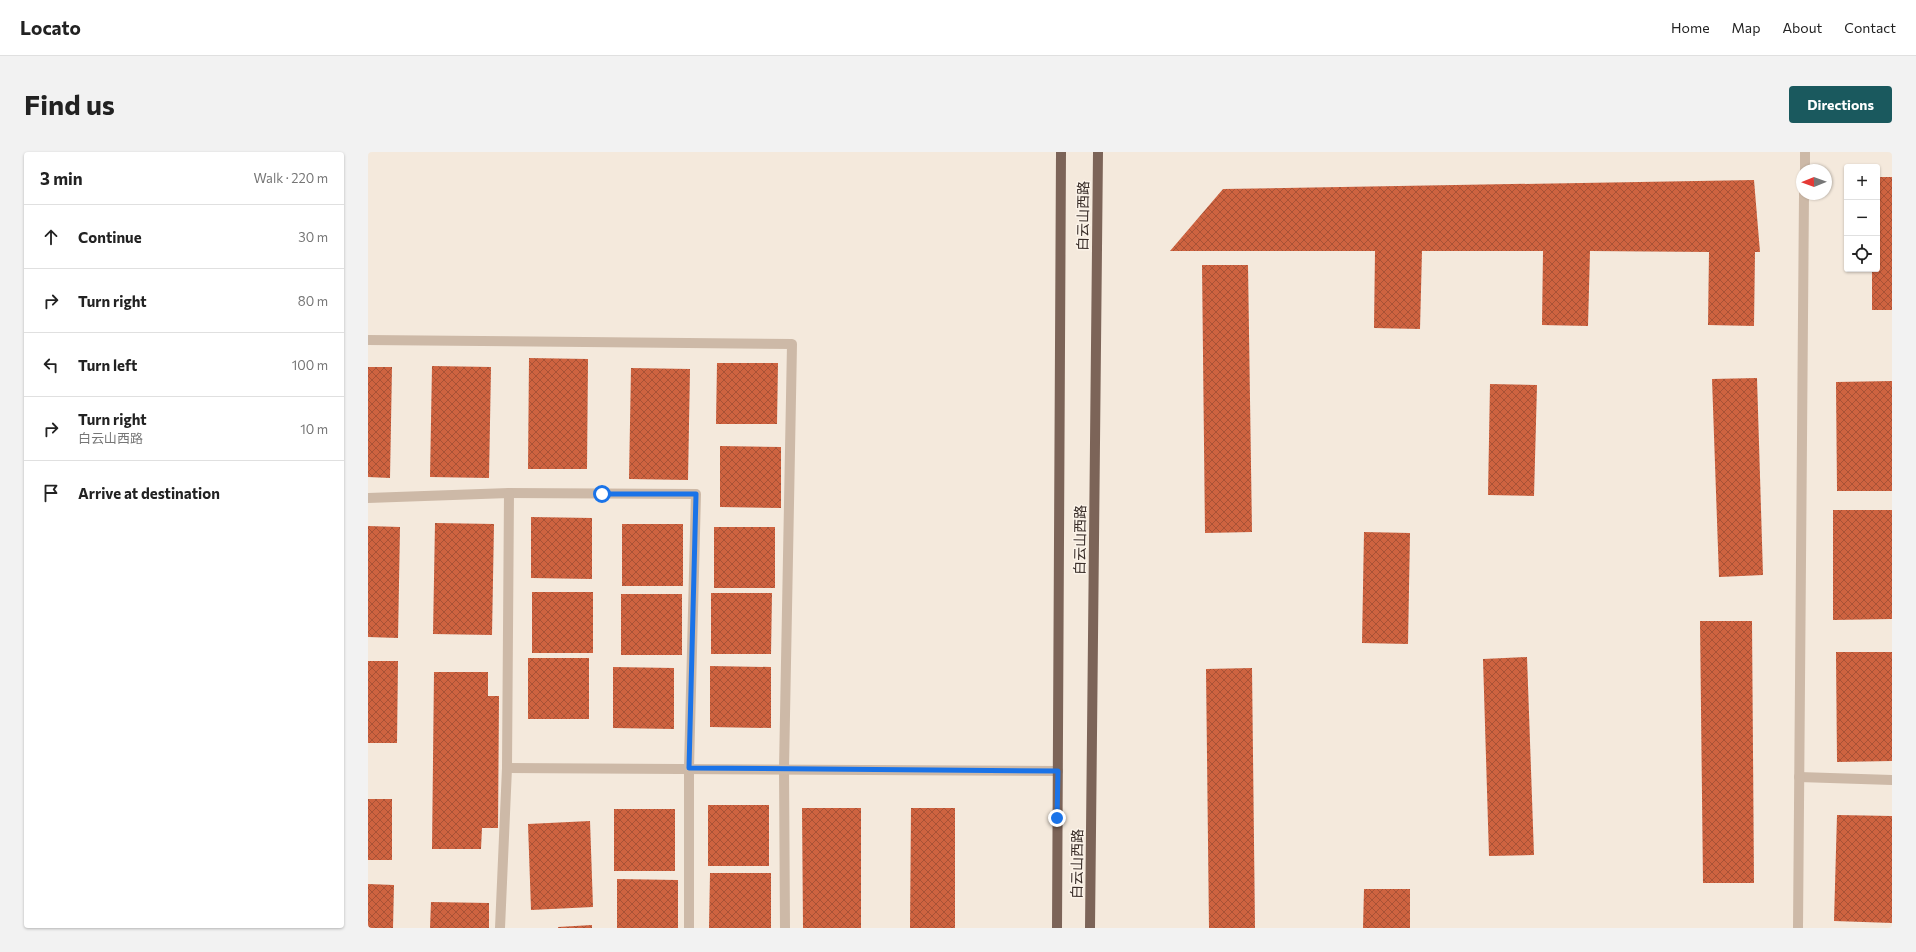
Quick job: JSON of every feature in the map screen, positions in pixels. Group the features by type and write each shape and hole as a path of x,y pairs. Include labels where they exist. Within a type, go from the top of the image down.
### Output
{"main road":[{"name":"白云山西路","path":"1056,928 1061,152"},
{"name":"白云山西路","path":"1090,928 1098,152"}],"street":[{"path":"1805,152 1805,164"},
{"path":"1798,928 1804,200"},
{"path":"368,340 792,344 784,769 785,928"},
{"path":"368,498 509,493 696,494 689,768 689,928"},
{"path":"500,928 507,768 509,493"},
{"path":"507,768 1058,771"},
{"path":"1799,777 1892,780"}],"building":[{"path":"1880,177 1892,177 1892,310 1872,310 1872,272 1880,272"},
{"path":"1754,180 1760,252 1755,252 1754,326 1708,325 1709,252 1590,251 1588,326 1542,325 1543,251 1422,251 1420,329 1374,328 1375,251 1170,251 1223,189"},
{"path":"1202,265 1248,265 1252,532 1205,533"},
{"path":"529,358 588,359 587,469 528,469"},
{"path":"717,363 778,363 777,424 716,424"},
{"path":"432,366 491,367 489,478 430,477"},
{"path":"368,367 392,367 390,478 368,477"},
{"path":"631,368 690,369 688,480 629,479"},
{"path":"1757,378 1763,575 1719,577 1712,379"},
{"path":"1892,381 1892,491 1837,491 1836,382"},
{"path":"1490,384 1537,385 1534,496 1488,495"},
{"path":"720,446 781,447 781,508 720,507"},
{"path":"1833,510 1892,510 1892,619 1833,620"},
{"path":"531,517 592,518 592,579 531,578"},
{"path":"435,523 494,524 492,635 433,634"},
{"path":"622,524 683,524 683,586 622,586"},
{"path":"368,526 400,527 398,638 368,637"},
{"path":"714,527 775,527 775,588 714,588"},
{"path":"1364,532 1410,533 1408,644 1362,643"},
{"path":"532,592 593,592 593,653 532,653"},
{"path":"711,593 772,593 771,654 711,654"},
{"path":"621,594 682,594 682,655 621,655"},
{"path":"1700,621 1752,621 1754,883 1703,883"},
{"path":"1836,652 1892,652 1892,761 1837,762"},
{"path":"1527,657 1534,855 1489,856 1483,659"},
{"path":"528,658 589,658 589,719 528,719"},
{"path":"368,661 398,661 397,743 368,743"},
{"path":"710,666 771,667 771,728 710,727"},
{"path":"613,667 674,668 674,729 613,728"},
{"path":"1252,668 1255,928 1209,928 1206,669"},
{"path":"434,672 488,672 488,696 499,696 498,828 482,828 481,849 432,849"},
{"path":"368,799 392,799 392,860 368,860"},
{"path":"708,805 769,805 769,866 708,866"},
{"path":"802,808 861,808 861,928 803,928"},
{"path":"911,808 955,808 955,928 910,928"},
{"path":"614,809 675,809 675,871 614,871"},
{"path":"1837,815 1892,816 1892,923 1834,921"},
{"path":"590,821 593,907 531,910 528,824"},
{"path":"710,873 771,873 771,928 709,928"},
{"path":"617,879 678,880 678,928 617,928"},
{"path":"368,884 394,885 393,928 368,928"},
{"path":"1364,889 1410,889 1410,928 1363,928"},
{"path":"431,902 489,903 489,928 430,928"},
{"path":"592,925 592,928 558,928 558,927"}],"route":[{"path":"602,494 696,494 689,768 1058,771 1057,818"}]}
